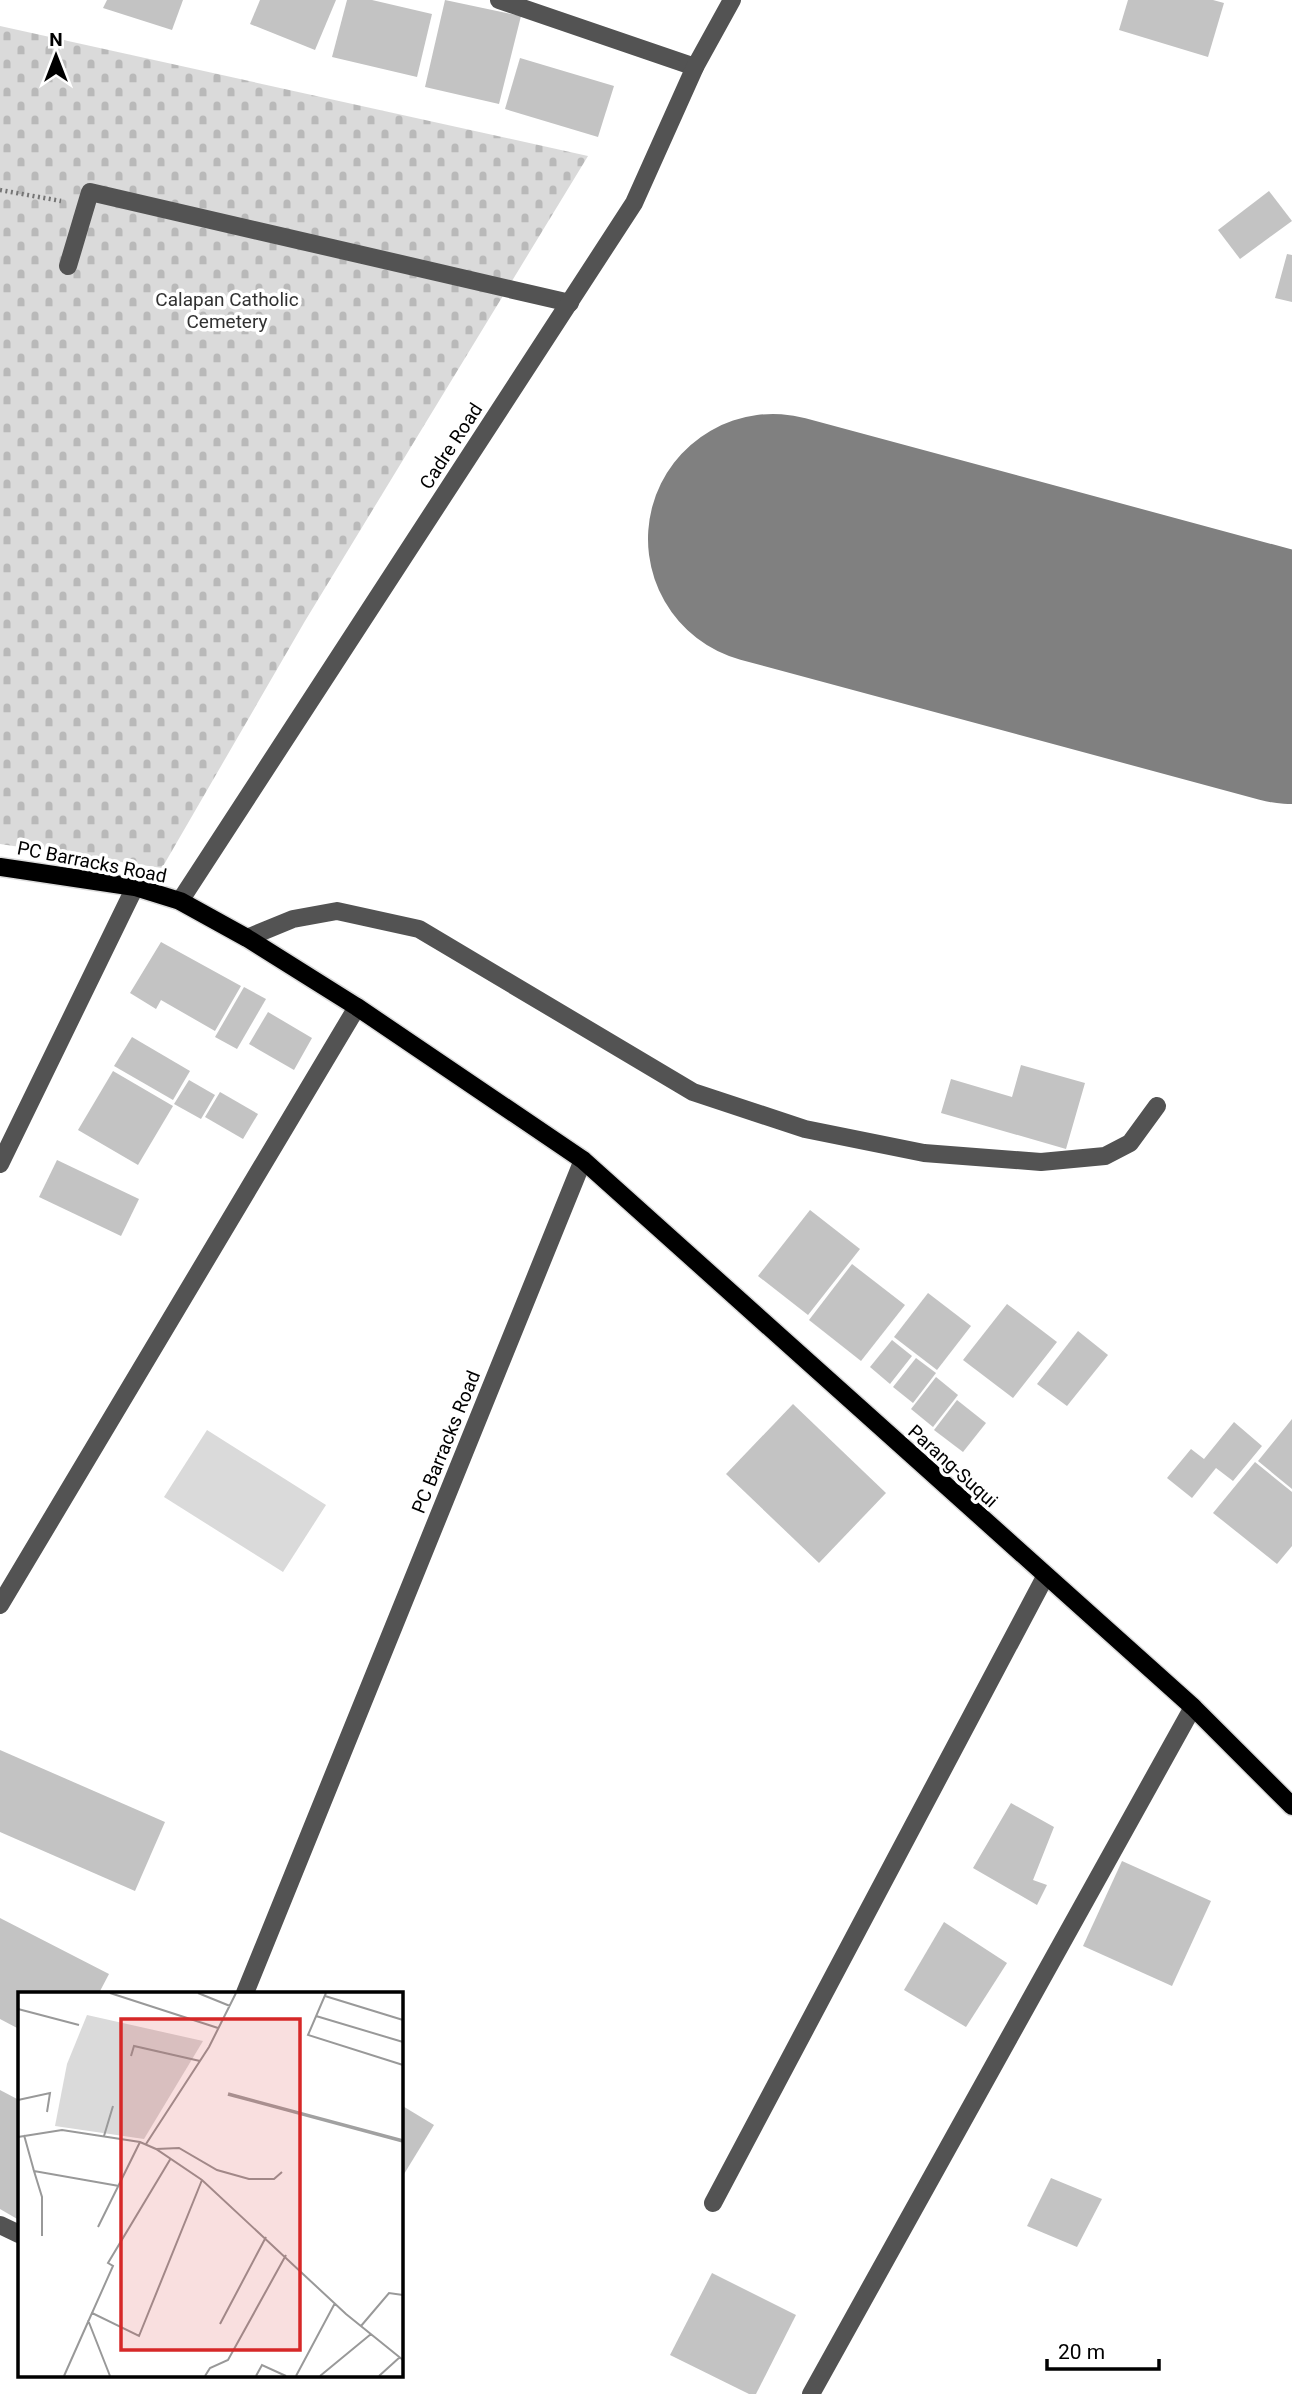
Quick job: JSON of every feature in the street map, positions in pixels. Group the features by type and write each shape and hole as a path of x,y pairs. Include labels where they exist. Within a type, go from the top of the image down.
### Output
{"main road":[{"name":"PC Barracks Road","path":"0,867 135,887 180,901 247,938 357,1007 583,1160"},
{"name":"Parang-Suqui","path":"583,1160 1193,1707 1292,1806"}],"street":[{"path":"499,0 695,67"},
{"name":"Cadre Road","path":"180,901 634,203 695,67 732,0"},
{"path":"68,266 90,192 570,303"},
{"path":"0,1164 135,887"},
{"path":"247,938 293,919 337,911 419,929 693,1092 805,1129 924,1153 1041,1162 1105,1156 1130,1143 1157,1106"},
{"path":"0,1605 357,1007"},
{"name":"PC Barracks Road","path":"244,1992 583,1160"},
{"path":"713,2203 1045,1577"},
{"path":"811,2394 1193,1707"},
{"path":"0,2225 18,2234"}],"path":[{"path":"0,190 86,206"}],"green space":[{"name":"Calapan Catholic Cemetery","path":"0,26 588,156 305,621 162,868 0,844"},
{"path":"207,1430 326,1505 283,1572 164,1497"}],"building":[{"path":"107,0 183,0 172,30 103,8"},
{"path":"260,0 336,0 315,50 250,24"},
{"path":"347,0 372,0 432,14 417,77 332,57"},
{"path":"445,0 521,16 499,104 425,87"},
{"path":"1128,0 1213,0 1224,3 1208,57 1119,30"},
{"path":"520,58 614,86 598,137 505,109"},
{"path":"1269,191 1292,221 1240,259 1218,230"},
{"path":"1287,254 1292,255 1292,302 1275,298"},
{"path":"161,942 241,986 215,1031 161,1000 156,1009 130,993"},
{"path":"244,987 266,999 237,1049 215,1037"},
{"path":"268,1012 312,1038 294,1070 249,1044"},
{"path":"132,1037 190,1071 173,1100 114,1066"},
{"path":"1021,1065 1085,1083 1066,1149 941,1113 951,1079 1012,1097"},
{"path":"113,1071 173,1106 138,1165 78,1130"},
{"path":"189,1080 215,1095 201,1119 174,1104"},
{"path":"220,1092 258,1114 243,1139 205,1117"},
{"path":"57,1160 139,1199 121,1236 39,1197"},
{"path":"810,1210 860,1249 808,1315 758,1276"},
{"path":"852,1264 905,1305 861,1361 809,1320"},
{"path":"928,1293 971,1326 937,1370 894,1337"},
{"path":"1007,1304 1057,1342 1013,1398 963,1360"},
{"path":"1078,1331 1108,1355 1067,1406 1037,1384"},
{"path":"892,1340 912,1356 890,1384 870,1367"},
{"path":"916,1358 936,1373 913,1403 893,1387"},
{"path":"936,1377 958,1395 933,1427 911,1409"},
{"path":"957,1400 986,1423 963,1452 934,1430"},
{"path":"793,1404 886,1493 819,1563 726,1474"},
{"path":"1292,1419 1292,1489 1258,1461"},
{"path":"1234,1422 1262,1446 1233,1481 1216,1468 1192,1498 1167,1478 1191,1449 1204,1459"},
{"path":"1255,1462 1292,1492 1292,1546 1277,1564 1213,1513"},
{"path":"0,1750 165,1822 135,1891 0,1832"},
{"path":"1011,1803 1054,1827 1033,1880 1047,1885 1037,1905 973,1868"},
{"path":"1122,1861 1211,1901 1172,1986 1083,1946"},
{"path":"0,1918 109,1974 100,1992 18,1992 18,2028 0,2019"},
{"path":"944,1922 1007,1963 966,2027 904,1990"},
{"path":"0,2090 18,2099 18,2219 0,2209"},
{"path":"402,2106 434,2125 402,2177"},
{"path":"1051,2178 1102,2199 1077,2247 1027,2226"},
{"path":"712,2273 796,2315 756,2394 749,2394 670,2355"}],"runway":[{"path":"773,539 1292,679"}]}
